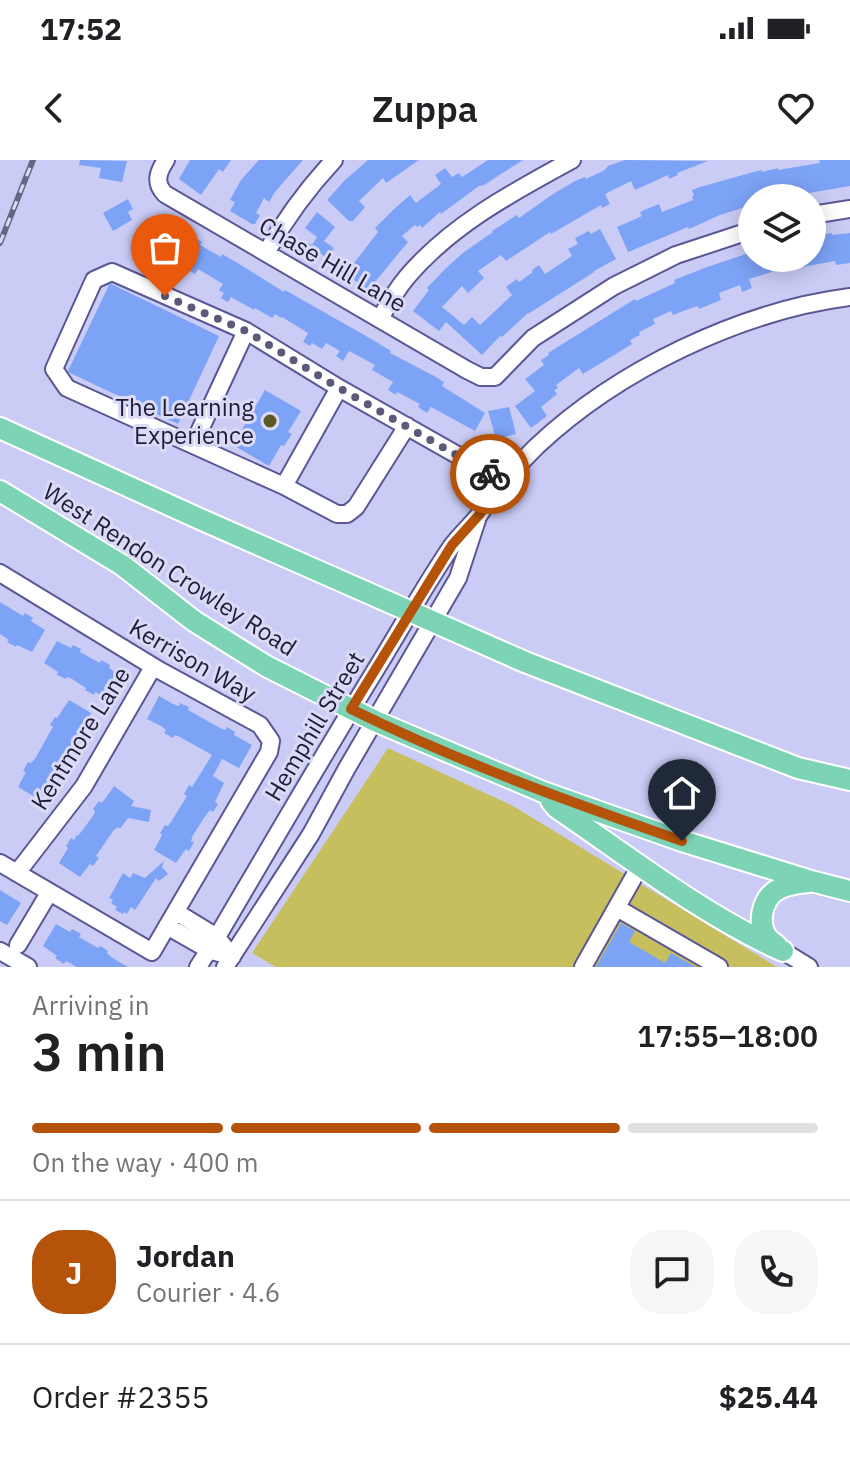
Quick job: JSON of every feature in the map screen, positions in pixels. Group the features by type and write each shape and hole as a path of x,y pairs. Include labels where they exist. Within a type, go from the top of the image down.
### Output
{"main road":[{"name":"West Rendon Crowley Road","path":"0,428 525,662 798,768 850,780"},
{"name":"West Rendon Crowley Road","path":"0,491 122,565 194,621 266,666 375,721 543,792 682,841 850,891"},
{"path":"543,792 557,808 640,866 761,941 783,951"},
{"path":"783,951 767,938 762,927 763,909 777,889 811,881"}],"street":[{"name":"Chase Hill Lane","path":"166,160 159,171 158,184 165,194 481,377 491,378 500,374 533,338 614,286 676,255 738,235"},
{"path":"266,253 310,185 334,160"},
{"path":"380,319 406,277 445,240 483,211 572,160"},
{"path":"826,213 850,209"},
{"path":"407,426 356,507 347,514 337,514 284,486 67,388 54,369 94,280 112,272 246,331 503,481"},
{"name":"Hemphill Street","path":"198,967 452,545 479,515 503,481 582,409 659,361 750,322 799,307 850,297"},
{"path":"193,445 246,331"},
{"path":"284,486 339,388"},
{"name":"Hemphill Street","path":"229,962 311,834 458,578 479,515"},
{"name":"Kerrison Way","path":"0,573 153,667 260,725 271,741 269,752 152,952 49,893"},
{"name":"Kentmore Lane","path":"17,873 84,786 153,667"},
{"path":"0,863 49,893 18,945"},
{"path":"583,967 640,866"},
{"path":"617,908 719,967"},
{"path":"172,919 213,944 229,962"},
{"path":"0,951 28,967"},
{"path":"783,951 809,967"}],"shaded area":[{"path":"388,748 513,806 777,967 276,967 252,953"}],"building":[{"path":"80,160 127,161 122,182 99,178 101,168 79,165"},
{"path":"190,160 231,160 223,172 219,169 201,195 179,179"},
{"path":"259,160 303,160 269,202 264,198 256,213 260,215 252,224 230,211 235,202 230,200 241,180"},
{"path":"368,160 419,160 386,183 383,178 359,201 365,207 353,221 349,221 327,200"},
{"path":"488,160 523,160 440,212 422,228 415,225 402,236 408,242 366,289 349,276 357,265 354,263 378,232 375,228 410,195 416,203 441,184 435,175 445,168 452,177 459,173 462,177"},
{"path":"625,160 708,161 635,190 631,181 605,194 610,204 602,208 601,205 550,232 506,261 501,255 478,271 484,278 468,293 462,286 442,307 464,325 472,317 480,325 512,295 506,287 517,279 519,282 539,265 545,274 572,256 568,249 578,244 575,238 589,231 591,234 600,229 616,259 528,313 482,355 446,322 439,331 413,311 429,290 427,288 445,269 492,231 517,215 519,218 575,181 586,179"},
{"path":"819,160 850,160 850,186 826,190 826,184 738,184 738,209 628,252 617,227 659,204 662,212 693,200 692,190 700,187 762,170 820,163"},
{"path":"128,199 133,209 128,212 132,220 113,231 103,213"},
{"path":"317,212 335,227 324,241 334,248 326,258 321,254 316,260 296,246 301,239 312,245 317,237 305,228"},
{"path":"147,218 168,230 170,227 176,231 178,229 202,242 200,245 221,257 222,254 444,382 442,386 485,413 475,431 431,407 427,413 418,407 420,404 388,390 393,382 372,370 375,365 349,351 343,361 336,356 340,351 326,343 322,349 303,342 308,333 282,317 275,314 272,318 231,297 228,302 221,298 224,293 219,290 223,284 198,269 195,274 179,261 135,240"},
{"path":"850,233 850,263 826,263 826,234"},
{"path":"738,257 738,272 771,272 749,279 752,288 742,292 740,285 719,293 721,300 699,309 698,306 673,315 671,311 653,319 655,324 639,332 640,335 630,340 632,344 583,374 579,368 556,385 558,388 554,390 557,394 541,407 547,416 531,428 515,406 535,391 525,379 544,365 541,360 548,353 635,299"},
{"path":"111,284 219,336 178,424 68,371"},
{"name":"The Learning Experience","path":"265,390 301,411 288,432 292,434 284,446 281,445 269,466 233,445"},
{"path":"509,407 516,434 496,439 488,411"},
{"path":"0,602 23,616 25,613 45,630 32,652 7,642 9,640 0,634"},
{"path":"57,641 81,649 80,652 110,665 109,668 123,677 111,699 95,692 94,695 72,679 57,675 58,672 44,663"},
{"path":"159,696 173,704 189,707 188,710 220,728 225,730 227,727 235,732 234,735 252,745 239,768 222,759 213,776 224,783 215,802 218,804 213,812 210,810 193,835 191,841 194,842 189,851 186,849 176,863 154,850 162,835 160,833 171,822 187,796 184,794 189,785 192,787 212,755 180,737 175,735 173,738 164,733 166,730 161,726 147,719"},
{"path":"69,700 91,713 82,732 85,733 73,745 55,777 58,779 53,788 50,786 40,800 18,787 28,762 35,759 53,727 50,725"},
{"path":"114,786 134,801 131,806 151,810 149,822 128,818 120,829 118,827 113,831 96,856 99,858 80,877 59,863 71,838 74,840 78,836 93,816 93,809"},
{"path":"164,861 162,867 168,874 159,881 156,878 135,910 131,907 127,914 123,914 115,910 117,907 109,898 123,873 130,878 133,873 145,878"},
{"path":"0,890 21,903 7,925 0,921"},
{"path":"621,923 635,931 629,942 665,963 671,953 696,967 596,967"},
{"path":"56,924 81,934 79,937 98,948 100,946 128,967 77,967 66,961 64,964 43,946"}],"railway":[{"path":"0,243 33,160"}],"way so far":[{"path":"165,296 246,331 490,474"}],"place":[{"name":"The Learning Experience","path":"270,421"}],"route":[{"path":"490,474 503,481 479,515 452,545 351,709 543,792 682,841"}]}
